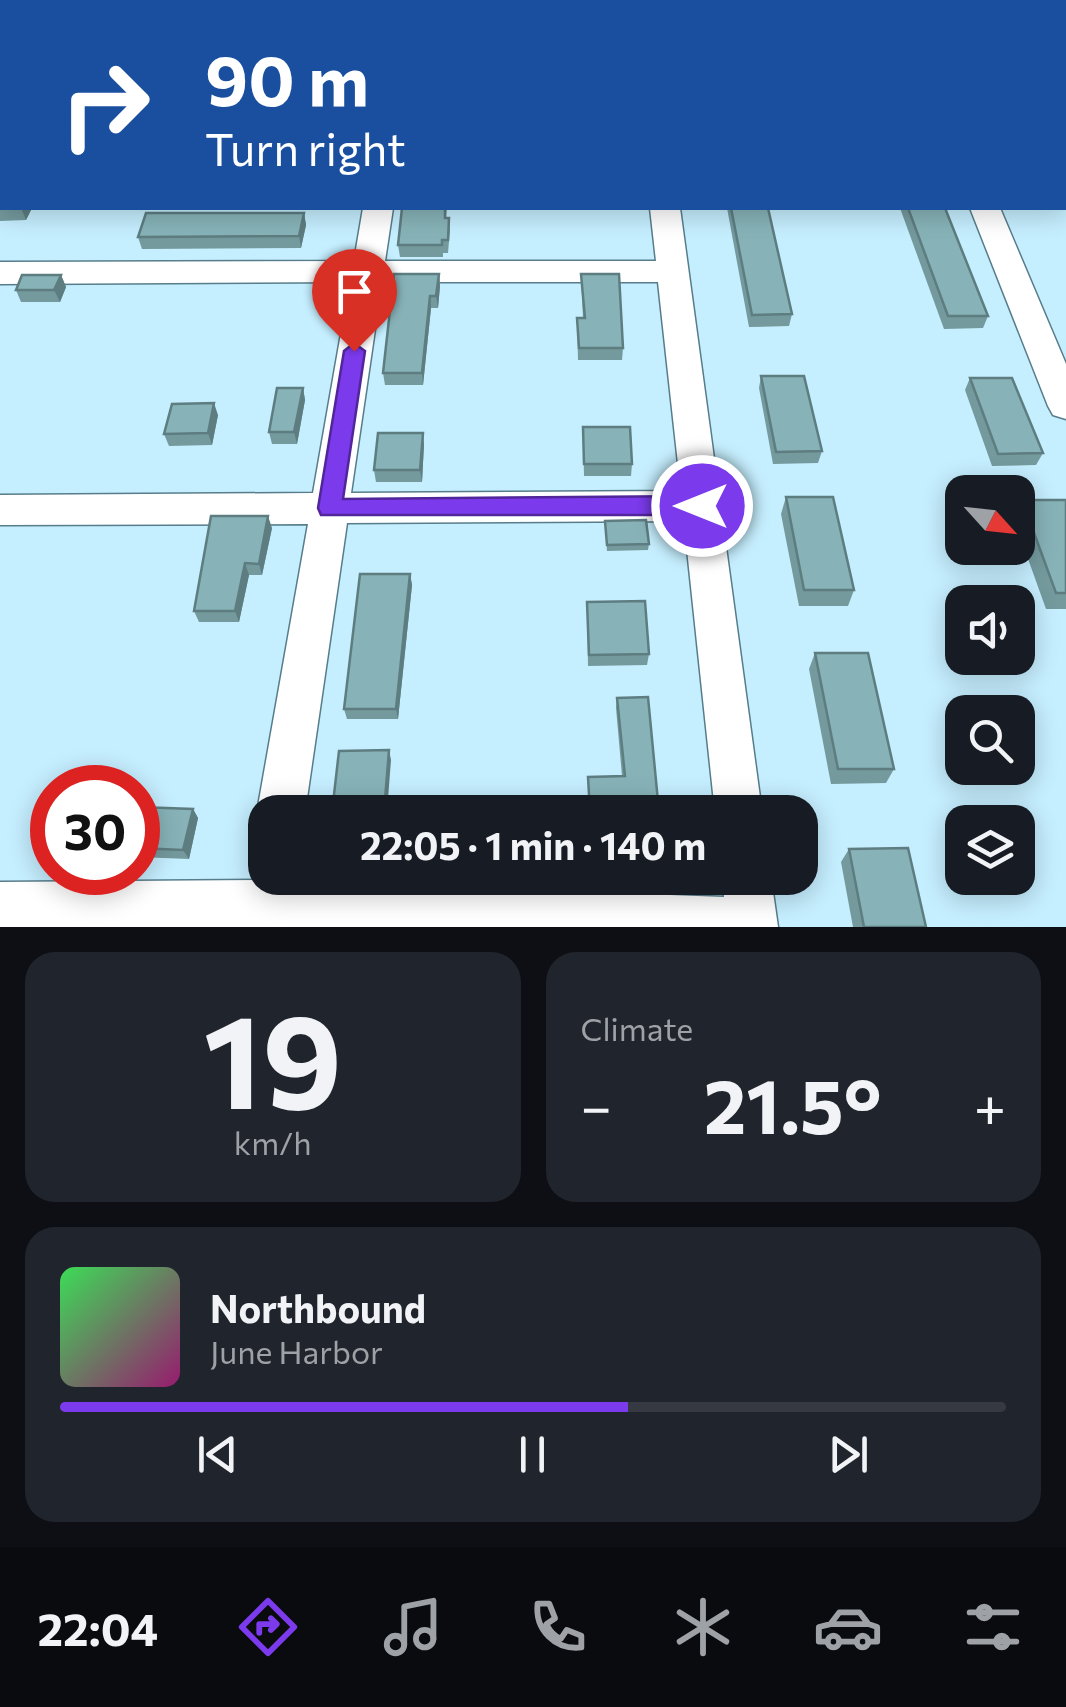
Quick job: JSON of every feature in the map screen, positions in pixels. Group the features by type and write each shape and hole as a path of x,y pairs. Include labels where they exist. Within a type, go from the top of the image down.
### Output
{"street":[{"path":"284,795 378,210"},
{"path":"665,210 738,795"},
{"path":"985,210 1066,406"},
{"path":"0,273 673,271"},
{"path":"0,510 702,506"},
{"path":"0,907 248,892"},
{"path":"376,895 751,909"}],"building":[{"path":"402,210 445,210 445,218 449,218 448,240 442,240 442,245 398,245"},
{"path":"731,210 768,210 792,314 752,315"},
{"path":"909,210 946,210 988,316 948,316"},
{"path":"146,213 304,213 299,236 138,237"},
{"path":"394,274 439,274 436,296 430,296 422,373 383,373"},
{"path":"581,274 619,274 623,348 579,348 577,318 585,318"},
{"path":"22,275 61,275 54,290 16,290"},
{"path":"761,376 804,376 822,451 776,452"},
{"path":"970,378 1012,378 1043,453 998,454"},
{"path":"277,388 303,388 294,432 269,432"},
{"path":"214,403 208,433 164,434 172,404"},
{"path":"583,427 630,427 632,464 584,464"},
{"path":"378,433 423,433 420,470 374,470"},
{"path":"786,497 833,497 854,590 804,590"},
{"path":"1035,500 1066,500 1066,593 1056,593 1035,536"},
{"path":"211,516 268,516 259,564 245,563 235,611 194,611"},
{"path":"646,520 649,544 607,545 605,521"},
{"path":"360,574 410,574 396,709 344,709"},
{"path":"645,601 649,654 589,655 587,602"},
{"path":"815,653 868,653 894,769 838,769"},
{"path":"648,697 657,795 589,795 588,777 625,776 617,698"},
{"path":"389,750 385,795 334,795 339,751"},
{"path":"160,808 193,809 183,850 160,849"},
{"path":"908,848 926,927 864,927 849,849"}],"route":[{"path":"354,351 330,508 702,506"}]}
